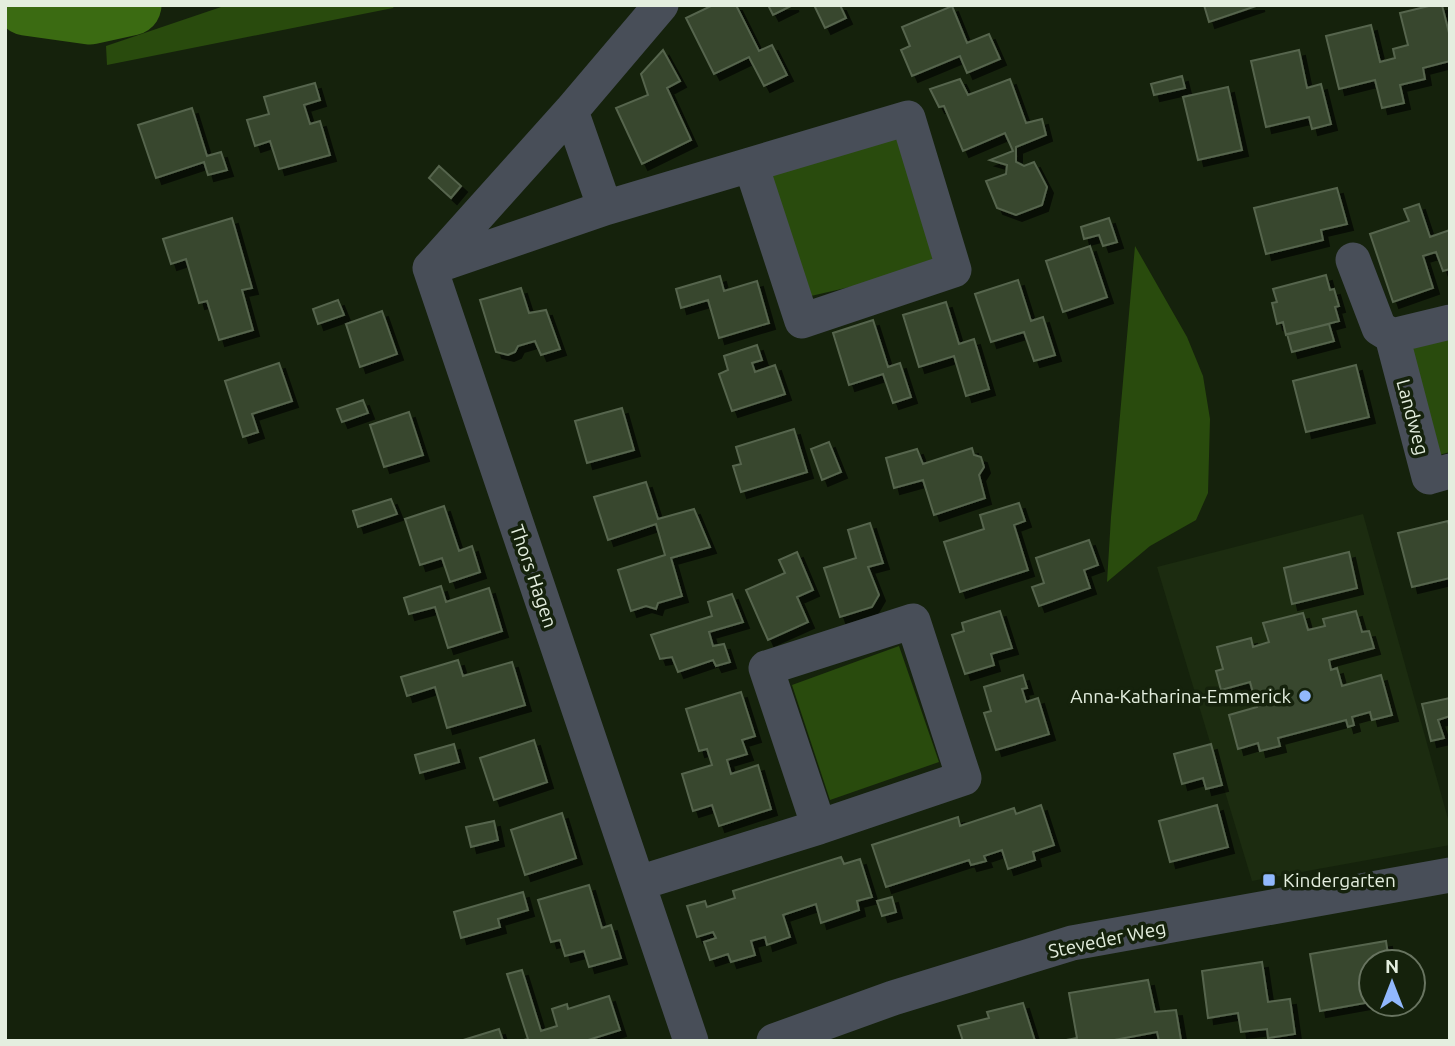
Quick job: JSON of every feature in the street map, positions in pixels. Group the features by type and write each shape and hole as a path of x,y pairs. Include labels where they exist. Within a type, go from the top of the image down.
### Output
{"street":[{"path":"430,268 571,111 661,5"},
{"path":"571,111 605,208"},
{"path":"430,268 605,208 908,118 954,270 802,321 751,165"},
{"name":"Landweg","path":"1353,260 1379,328 1392,336 1429,477 1450,471"},
{"name":"Thors Hagen","path":"430,268 691,1041"},
{"path":"1392,336 1450,322"},
{"path":"639,883 819,827 964,778 913,621 766,668 819,827"},
{"name":"Steveder Weg","path":"774,1041 893,998 1072,943 1450,875"}],"shaded area":[{"name":"Anna-Katharina-Emmerick","path":"1363,514 1450,826 1450,845 1252,881 1157,567"}],"green space":[{"path":"227,5 395,5 393,8 107,65 106,46"},
{"path":"897,135 936,267 811,296 769,172"},
{"path":"1135,246 1187,337 1203,376 1210,419 1208,493 1196,520 1150,546 1107,582 1111,517"},
{"path":"1450,339 1450,452 1439,455 1409,349"},
{"path":"899,646 939,762 830,800 792,685"}],"building":[{"path":"713,5 736,5 759,51 772,45 787,75 764,86 749,57 714,74 686,18"},
{"path":"768,5 793,5 773,15"},
{"path":"814,5 840,5 846,18 825,28"},
{"path":"1204,5 1259,5 1209,22"},
{"path":"1442,5 1450,37 1450,61 1423,68 1425,79 1400,85 1404,103 1382,108 1375,80 1339,89 1326,36 1371,25 1380,62 1395,58 1393,49 1408,45 1400,13"},
{"path":"952,6 967,43 989,34 1000,59 967,73 960,56 912,76 901,50 910,46 902,27"},
{"path":"663,50 680,81 667,88 691,140 642,164 616,108 648,95 641,74"},
{"path":"1299,50 1307,88 1321,84 1331,124 1312,129 1309,117 1266,127 1251,61"},
{"path":"1182,76 1185,88 1154,95 1151,84"},
{"path":"960,79 968,95 1010,79 1026,123 1042,119 1046,135 1016,147 1016,162 1024,166 1034,162 1047,187 1042,205 1016,215 997,208 986,181 1006,174 1007,165 990,160 1013,151 1005,133 963,151 944,106 939,107 930,89"},
{"path":"315,83 320,100 304,105 310,124 320,121 330,155 279,169 270,141 255,146 247,120 269,114 264,97"},
{"path":"1228,87 1242,150 1198,160 1183,97"},
{"path":"192,108 207,156 221,152 227,170 208,175 204,162 156,178 138,125"},
{"path":"439,166 461,186 451,198 429,178"},
{"path":"1337,188 1347,224 1321,230 1323,240 1266,254 1254,208"},
{"path":"1419,204 1430,237 1450,230 1450,269 1443,271 1436,252 1423,256 1433,288 1393,302 1370,234 1409,221 1404,209"},
{"path":"232,218 252,288 242,290 253,330 219,340 207,301 199,303 186,259 171,264 163,239"},
{"path":"1109,218 1117,242 1103,246 1099,235 1084,239 1081,227"},
{"path":"1090,246 1107,297 1063,312 1046,261"},
{"path":"1326,275 1330,290 1334,289 1339,306 1335,307 1339,321 1286,335 1283,322 1277,324 1272,303 1277,302 1273,289"},
{"path":"720,276 724,291 757,281 769,323 719,338 708,300 681,308 676,289"},
{"path":"1018,280 1031,321 1043,317 1055,355 1034,361 1024,332 991,342 975,294"},
{"path":"521,288 529,313 546,310 560,349 541,355 535,341 518,346 515,352 508,355 496,352 480,300"},
{"path":"338,300 344,315 318,324 313,309"},
{"path":"946,302 959,344 974,339 989,389 966,396 954,356 919,367 903,315"},
{"path":"382,311 397,354 360,367 346,324"},
{"path":"873,320 888,367 900,363 911,397 893,403 883,374 849,385 833,333"},
{"path":"1329,324 1334,341 1292,352 1287,334"},
{"path":"757,345 762,360 752,363 755,372 775,365 785,394 732,411 719,374 728,370 724,356"},
{"path":"279,363 292,401 252,414 258,432 243,437 225,381"},
{"path":"1356,365 1369,417 1306,432 1293,381"},
{"path":"363,400 368,413 342,422 337,409"},
{"path":"622,408 634,450 587,463 575,421"},
{"path":"409,412 423,455 384,467 370,425"},
{"path":"794,429 807,472 741,492 733,466 741,464 736,447"},
{"path":"829,442 841,472 822,480 811,449"},
{"path":"972,448 974,455 981,457 984,467 979,475 985,498 934,515 923,480 894,488 886,458 917,449 923,464"},
{"path":"646,482 658,519 694,509 710,547 671,558 682,596 658,603 656,609 646,606 631,611 618,570 665,555 656,524 608,540 594,497"},
{"path":"391,499 397,514 358,527 353,511"},
{"path":"1019,503 1025,521 1014,525 1028,570 960,592 944,542 984,529 980,515"},
{"path":"444,506 459,551 472,546 480,572 450,582 442,558 420,565 405,519"},
{"path":"1448,521 1450,578 1412,587 1398,533"},
{"path":"870,523 883,563 868,567 879,595 872,607 840,617 824,568 856,558 848,530"},
{"path":"1089,540 1098,565 1084,570 1090,588 1039,606 1032,587 1044,583 1036,558"},
{"path":"797,552 813,590 797,597 808,622 768,640 746,590 785,573 779,560"},
{"path":"1349,552 1357,588 1292,604 1284,568"},
{"path":"441,586 446,602 489,588 502,631 448,648 435,607 409,614 404,598"},
{"path":"732,594 743,622 709,632 713,646 724,644 730,662 716,666 713,660 678,672 672,657 660,659 651,635 712,616 708,602"},
{"path":"1000,611 1012,648 991,654 994,665 965,674 952,635 964,631 962,623"},
{"path":"1356,611 1362,632 1369,631 1374,648 1329,660 1331,670 1337,668 1342,686 1381,675 1392,715 1372,720 1370,712 1352,717 1354,725 1348,727 1346,720 1278,738 1280,746 1260,751 1258,743 1238,749 1229,715 1257,707 1250,682 1221,690 1216,671 1223,669 1217,647 1251,638 1253,647 1269,642 1263,623 1303,613 1308,630 1325,626 1323,619"},
{"path":"458,660 463,676 512,662 525,705 447,728 435,687 407,696 401,677"},
{"path":"1023,675 1027,688 1022,689 1026,702 1038,698 1049,734 996,750 984,713 991,711 984,687"},
{"path":"741,692 755,736 742,740 747,754 727,760 731,774 758,765 771,809 719,826 712,805 693,811 682,774 712,765 707,749 699,751 686,709"},
{"path":"1450,698 1450,716 1438,720 1444,738 1431,741 1422,704"},
{"path":"534,740 547,782 494,800 480,758"},
{"path":"454,744 459,762 420,773 415,755"},
{"path":"1211,744 1222,785 1206,789 1203,778 1182,784 1174,754"},
{"path":"1041,805 1054,845 1033,852 1035,860 1008,869 1002,850 984,856 986,861 971,865 969,860 886,887 872,845 958,817 960,826 1014,808 1016,814"},
{"path":"1217,805 1228,847 1170,862 1159,821"},
{"path":"562,813 576,858 525,875 511,830"},
{"path":"494,821 498,840 471,847 466,827"},
{"path":"841,857 844,864 860,859 872,897 857,901 859,910 821,923 816,904 783,915 790,937 767,945 765,937 751,941 755,955 731,962 728,954 710,960 704,942 716,938 713,932 697,937 687,906 705,901 707,907 735,898 733,891"},
{"path":"589,885 602,928 611,925 621,958 589,967 584,951 565,956 560,940 551,942 538,900"},
{"path":"523,892 528,910 498,919 500,927 461,938 454,912"},
{"path":"892,897 896,912 882,916 877,901"},
{"path":"1386,941 1387,948 1357,948 1357,1004 1320,1011 1310,954"},
{"path":"1262,962 1268,1002 1290,999 1295,1034 1268,1038 1267,1029 1241,1032 1238,1013 1208,1018 1202,971"},
{"path":"522,970 541,1031 557,1026 552,1009 567,1004 568,1009 609,996 620,1030 585,1041 520,1041 528,1039 507,974"},
{"path":"1148,980 1155,1012 1176,1010 1181,1040 1159,1041 1157,1032 1109,1041 1061,1041 1077,1038 1069,993"},
{"path":"1023,1003 1035,1041 963,1041 958,1026 989,1018 987,1012"},
{"path":"499,1029 503,1041 460,1041"}],"waterway":[{"path":"26,5 90,14 131,5"}],"place":[{"name":"Anna-Katharina-Emmerick","path":"1305,696"},
{"name":"Kindergarten","path":"1269,880"}]}
